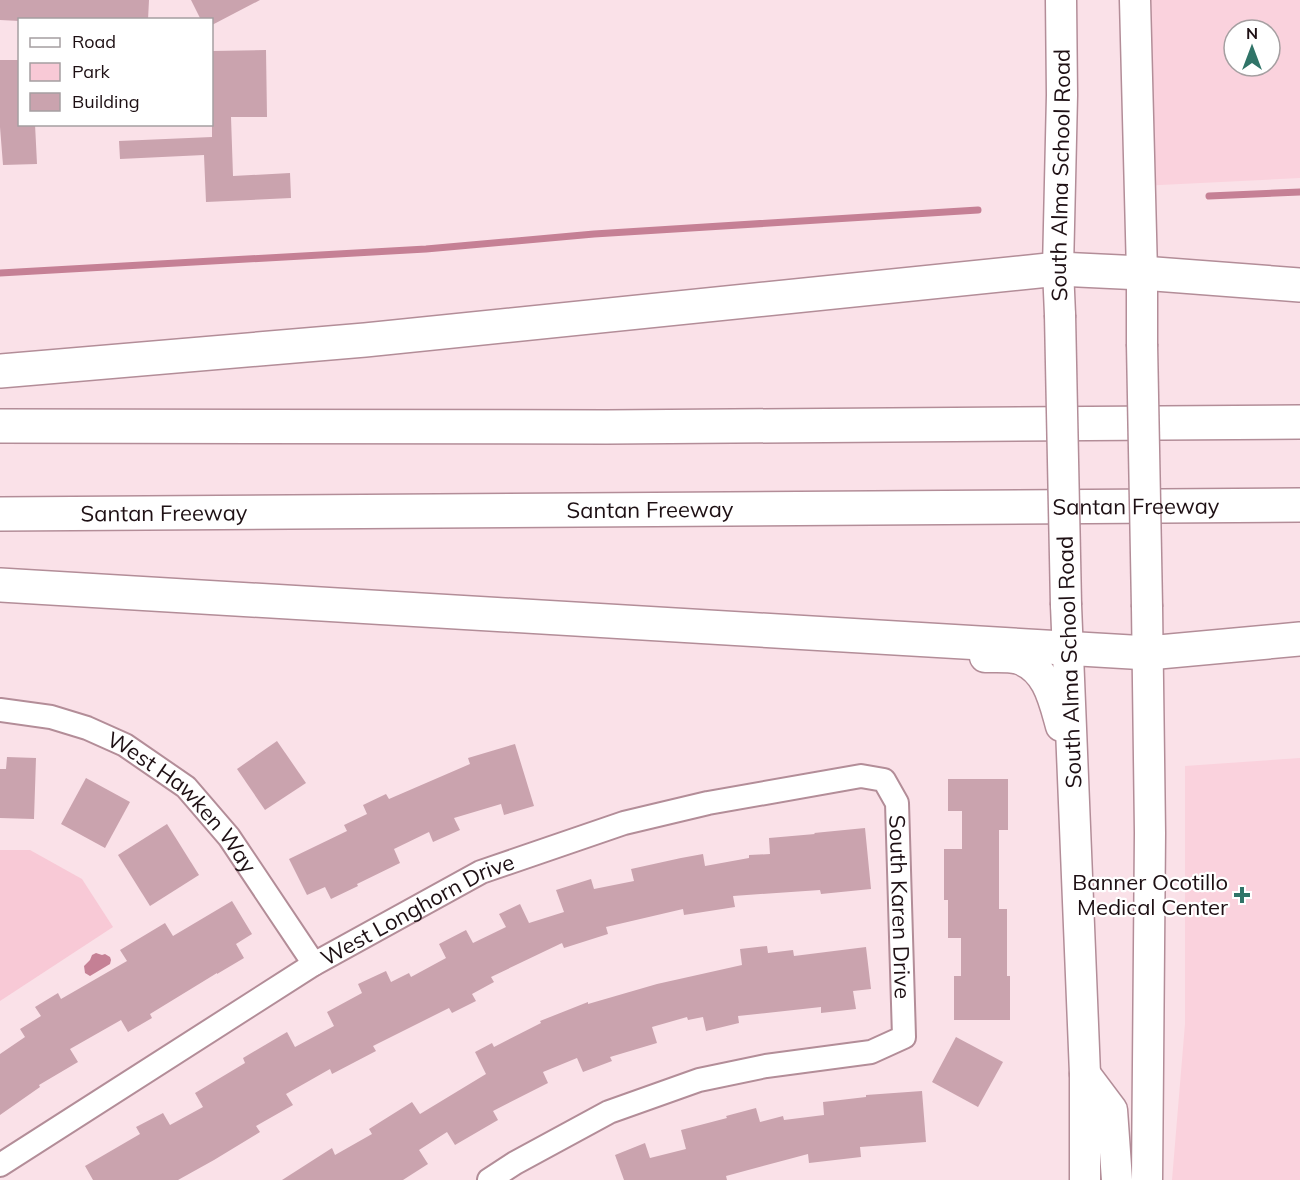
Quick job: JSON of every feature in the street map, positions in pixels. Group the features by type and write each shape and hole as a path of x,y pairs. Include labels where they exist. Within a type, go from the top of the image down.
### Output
{"highway":[{"path":"0,371 365,340 1058,269 1300,285"},
{"path":"0,426 607,427 1300,422"},
{"name":"Santan Freeway","path":"0,514 1300,505"},
{"path":"0,585 1148,653 1300,639"}],"main road":[{"name":"South Alma School Road","path":"1061,0 1062,95 1058,269 1067,648 1084,1074 1085,1180"},
{"path":"1135,0 1142,273 1150,833 1147,1180"},
{"path":"628,622 688,638 1018,659 1036,670 1053,696 1072,768"},
{"path":"1084,1074 1112,1110 1117,1180"}],"street":[{"name":"West Hawken Way","path":"0,710 51,717 87,728 125,745 186,787 229,837 314,964"},
{"name":"West Longhorn Drive","path":"0,1165 314,964 481,872 624,823 708,803 861,776 884,780"},
{"name":"South Karen Drive","path":"489,1180 609,1112 699,1080 766,1066 871,1052 904,1037 897,803 884,780"}],"shaded area":[{"path":"1135,0 1300,0 1300,178 1140,186"},
{"name":"Banner Ocotillo Medical Center","path":"1300,758 1300,1180 1172,1180 1185,1024 1185,766"},
{"path":"96,953 110,957 110,964 90,976 85,973 84,966"}],"green space":[{"path":"0,850 30,850 82,879 113,927 0,1001"}],"building":[{"path":"0,0 149,0 148,18 0,20"},
{"path":"191,0 260,0 213,24 213,18 200,18"},
{"path":"266,50 267,117 231,117 233,176 290,173 291,198 206,202 204,155 120,159 119,141 212,137 213,51"},
{"path":"0,60 18,60 18,126 35,126 37,164 3,165 0,127"},
{"path":"277,741 306,783 265,810 237,769"},
{"path":"515,744 534,806 504,815 501,804 454,818 460,830 433,842 429,832 394,849 400,863 357,884 358,886 331,899 325,887 307,895 289,859 347,831 344,825 367,814 363,805 386,794 389,799 470,764 468,758"},
{"path":"7,757 36,758 34,819 0,818 0,769 6,769"},
{"path":"86,778 130,802 105,848 61,824"},
{"path":"948,779 1008,779 1008,830 999,830 999,909 1007,909 1007,976 1010,976 1010,1020 954,1020 954,976 961,976 961,938 948,938 948,900 944,900 944,849 962,849 962,811 948,811"},
{"path":"167,824 199,875 150,906 118,855"},
{"path":"865,828 871,889 821,894 820,890 733,896 735,907 684,915 683,909 606,927 608,934 564,948 562,943 491,977 494,982 472,994 476,1001 452,1013 449,1008 373,1046 376,1051 332,1074 330,1069 286,1094 293,1105 256,1126 260,1132 178,1180 93,1180 85,1166 140,1134 136,1127 163,1113 170,1125 203,1107 195,1093 245,1063 243,1058 287,1032 295,1047 334,1026 327,1012 362,993 358,984 386,971 391,982 409,973 411,977 446,958 439,944 466,930 473,943 506,927 499,914 520,904 529,923 564,912 556,890 591,879 594,889 634,881 631,869 703,854 705,866 749,858 749,855 770,854 769,838"},
{"path":"232,901 252,934 236,944 244,958 150,1014 152,1018 128,1032 121,1020 70,1049 78,1062 39,1085 40,1087 0,1115 0,1054 25,1037 20,1029 41,1016 35,1007 58,993 61,999 127,961 120,950 165,923 173,936"},
{"path":"767,946 768,953 793,950 794,956 866,947 871,989 853,991 856,1009 821,1013 821,1007 738,1016 739,1023 706,1031 703,1017 688,1020 687,1017 652,1027 657,1043 610,1057 612,1061 583,1072 577,1058 543,1072 548,1083 493,1111 498,1120 455,1145 447,1132 419,1150 428,1164 403,1180 282,1180 332,1148 335,1155 372,1134 369,1129 412,1102 420,1114 486,1074 475,1052 492,1043 494,1047 541,1023 540,1021 588,1002 588,1004 657,984 742,965 740,949"},
{"path":"956,1037 1003,1062 978,1107 932,1082"},
{"path":"922,1091 926,1142 860,1147 861,1157 809,1163 808,1154 726,1176 727,1180 624,1180 615,1155 645,1143 650,1158 686,1149 681,1130 756,1108 760,1122 783,1116 784,1120 824,1115 823,1102 866,1097 866,1095"}],"waterway":[{"path":"1209,196 1300,192"},
{"path":"0,273 426,249 594,234 978,210"}],"place":[{"name":"Banner Ocotillo Medical Center","path":"1242,895"}]}
